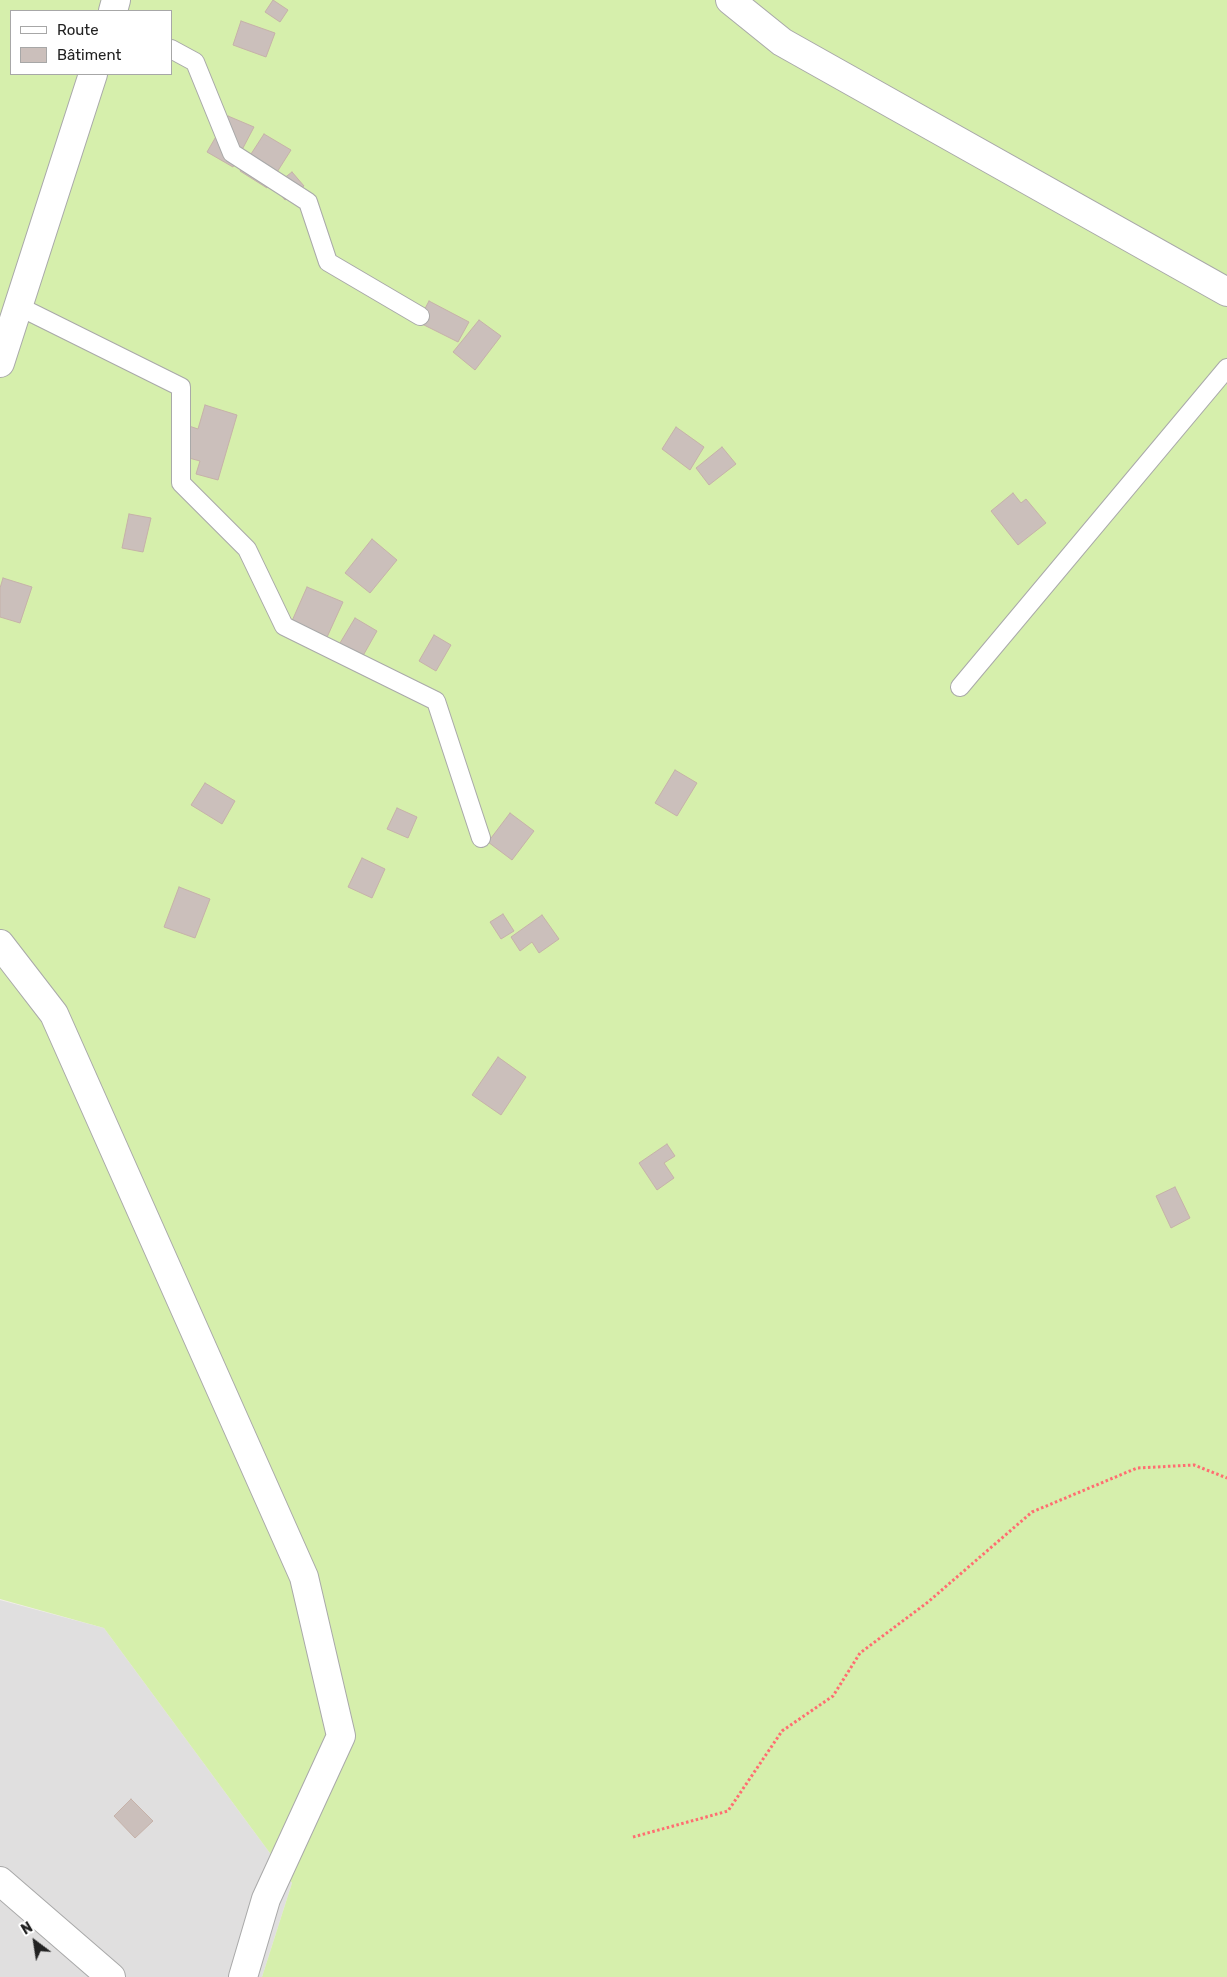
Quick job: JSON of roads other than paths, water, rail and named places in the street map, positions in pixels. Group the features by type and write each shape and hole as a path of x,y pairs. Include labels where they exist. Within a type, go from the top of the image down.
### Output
{"street":[{"path":"730,0 782,42 1227,292"},
{"path":"0,363 93,75"},
{"path":"0,944 54,1014 304,1578 311,1606 341,1736 266,1899 243,1977"},
{"path":"0,1881 111,1977"}],"lane":[{"path":"172,49 194,62 232,153 308,202 328,262 420,316"},
{"path":"18,306 181,387 181,483 247,549 284,626 436,701 481,838"},
{"path":"960,687 1227,368"}]}
